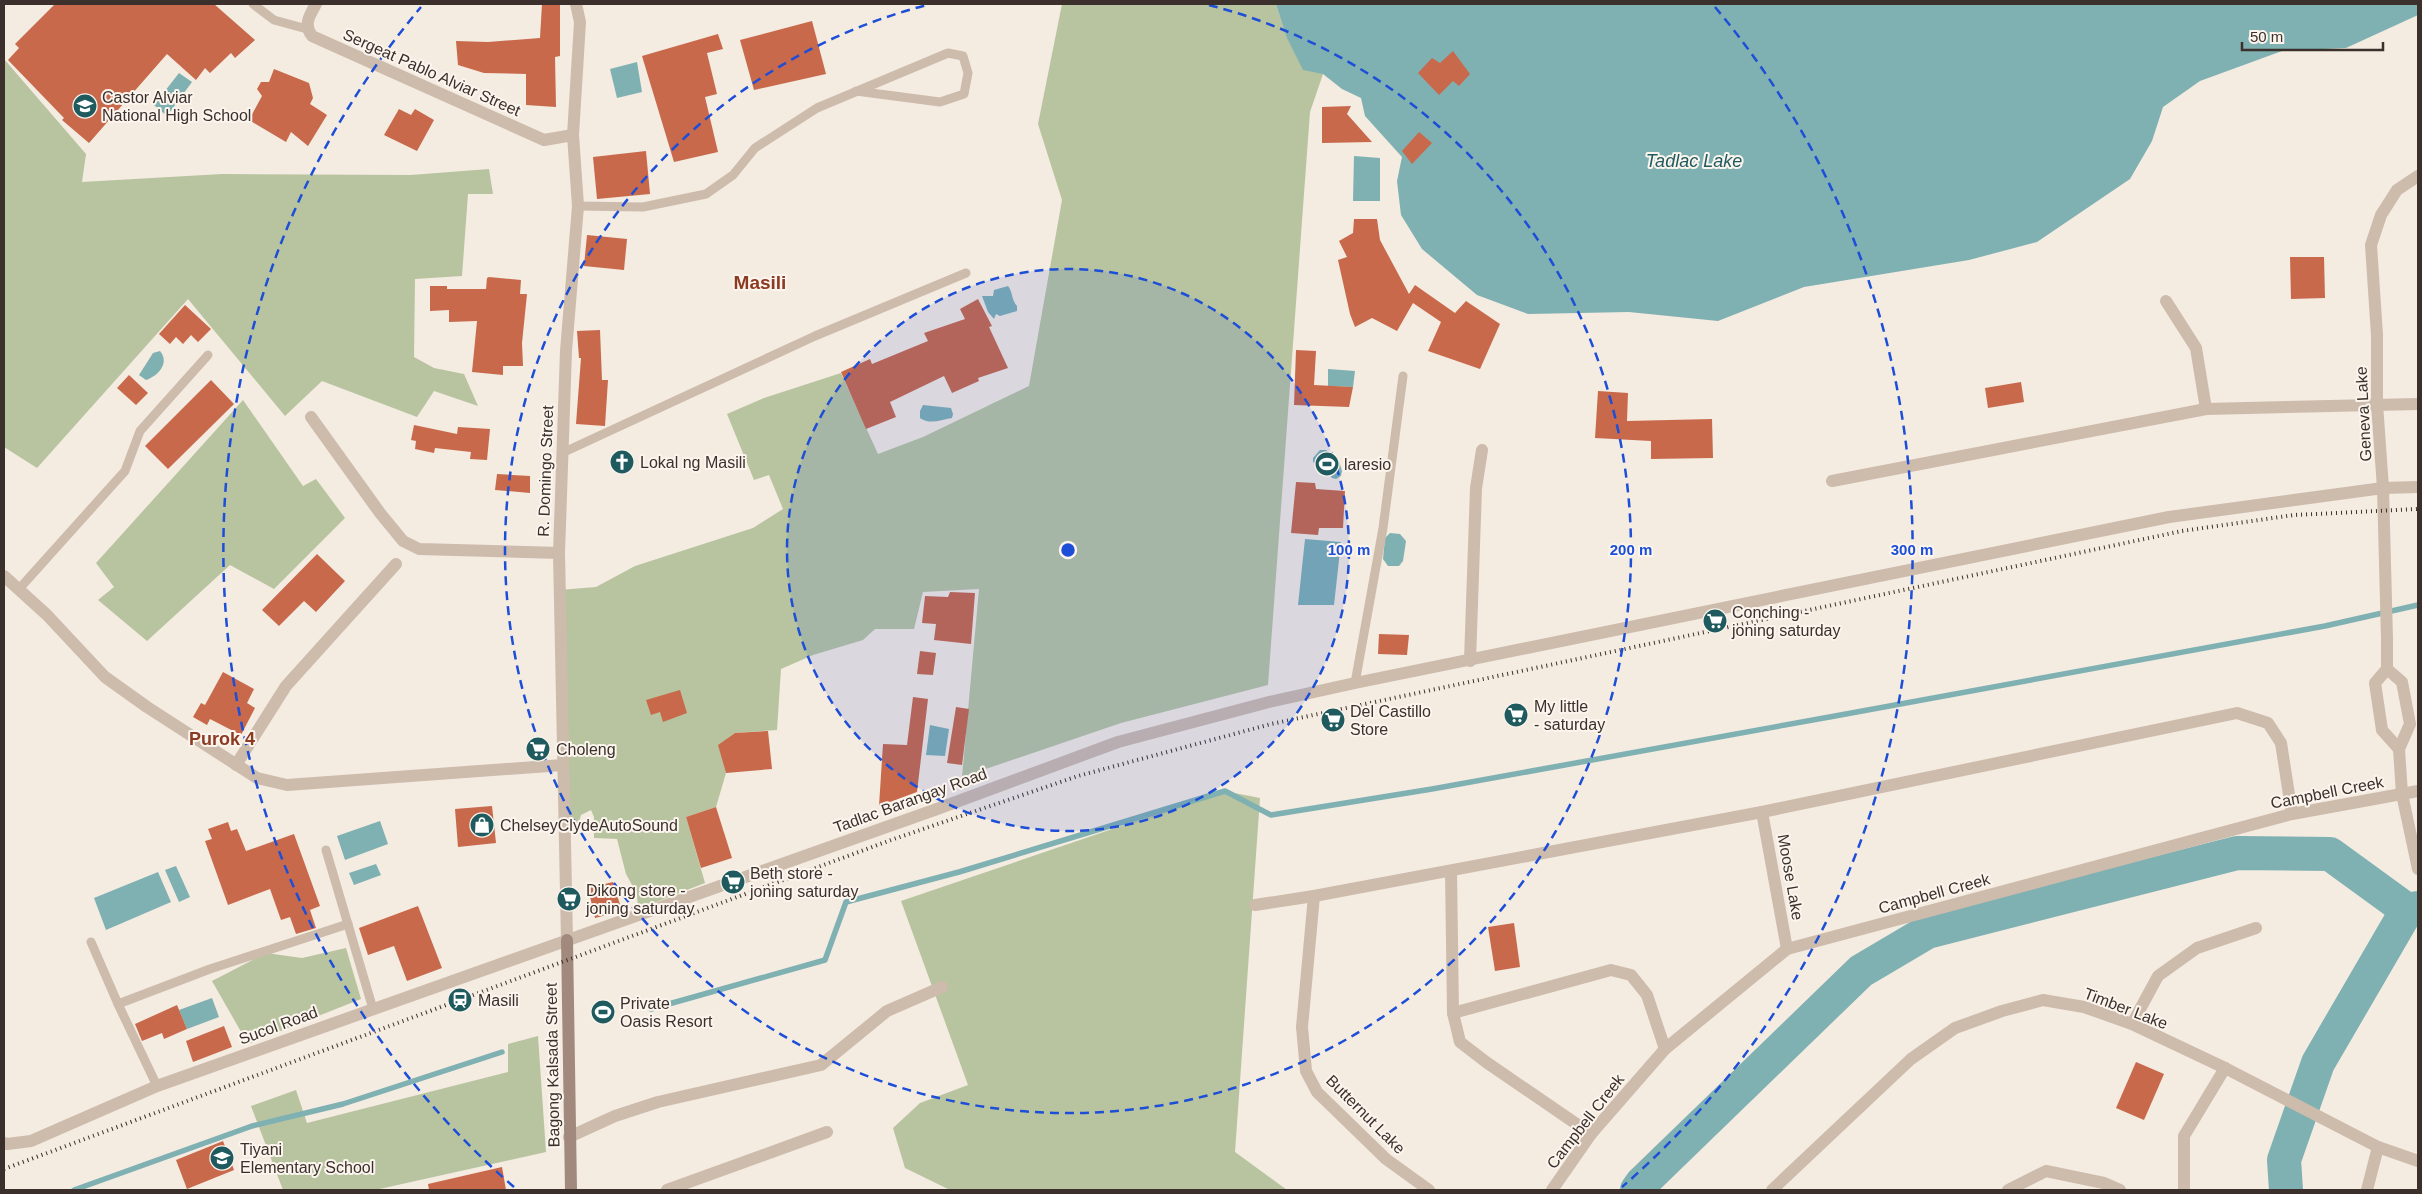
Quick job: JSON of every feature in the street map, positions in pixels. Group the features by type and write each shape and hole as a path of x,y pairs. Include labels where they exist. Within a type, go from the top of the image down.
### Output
{"street":[{"path":"307,29 308,20 316,4"},
{"name":"R. Domingo Street","path":"566,940 559,553 566,351 578,206 573,135 580,22 576,4"},
{"name":"Sergeat Pablo Alviar Street","path":"307,29 312,36 544,140 573,135"},
{"name":"Geneva Lake","path":"2398,749 2382,730 2375,683 2387,669 2383,488 2377,404 2377,335 2371,245 2381,215 2397,190 2418,176"},
{"path":"2166,301 2196,348 2206,408"},
{"path":"1832,482 2206,408 2418,404"},
{"path":"312,417 380,513 403,541 419,549 559,553"},
{"path":"1470,661 1476,488 1482,450"},
{"name":"Tadlac Barangay Road","path":"566,940 938,810 1118,742 1268,702 2169,517 2383,488 2418,487"},
{"path":"236,765 286,686 396,564"},
{"path":"4,576 105,677 147,707 257,778 287,785 562,765"},
{"path":"2387,669 2402,682 2410,724 2398,749 2402,794 2418,870"},
{"path":"1255,905 1451,871 1762,812 2237,713 2268,723 2281,743 2292,814"},
{"name":"Campbell Creek","path":"1552,1190 1591,1134 1666,1049 1787,949 2292,814 2418,790"},
{"name":"Moose Lake","path":"1762,812 1787,949"},
{"path":"1451,871 1453,1013 1460,1042 1591,1134"},
{"name":"Butternut Lake","path":"1314,896 1302,1027 1306,1071 1317,1092 1372,1146 1386,1159 1428,1190"},
{"path":"2132,1024 2158,976 2197,948 2256,928"},
{"name":"Sucol Road","path":"4,1143 32,1141 157,1086 566,940"},
{"name":"Bagong Kalsada Street","path":"566,940 571,1190"},
{"path":"1453,1013 1611,970 1631,975 1647,995 1666,1049"},
{"path":"569,1137 615,1116 658,1102 821,1065 888,1011 942,987"},
{"name":"Timber Lake","path":"1772,1190 1911,1059 1954,1028 2002,1011 2044,1000 2084,1008 2132,1024 2225,1068 2378,1147 2418,1161"},
{"path":"2184,1190 2184,1136 2225,1068"},
{"path":"667,1190 828,1132"},
{"path":"2367,1190 2378,1147"},
{"path":"2008,1190 2046,1171 2104,1183 2120,1190"}],"lane":[{"path":"253,4 274,20 307,29"},
{"path":"578,206 643,207 706,194 733,175 755,148 818,108 856,91 948,52 963,56 968,73 964,94 940,102 856,91"},
{"path":"562,453 815,336 966,273"},
{"path":"19,589 125,471 140,431 208,355"},
{"path":"1355,684 1383,528 1403,376"},
{"path":"326,850 373,1009"},
{"path":"118,1004 210,969 348,924"},
{"path":"91,942 157,1086"}],"green space":[{"path":"1062,4 1276,4 1286,36 1323,74 1310,112 1268,685 1121,723 962,777 979,589 923,592 914,629 875,629 863,640 813,655 781,669 777,730 735,733 719,745 726,773 716,807 686,817 705,883 638,909 637,894 626,874 617,839 594,838 594,817 591,810 581,815 577,828 566,838 559,590 596,587 635,566 753,528 783,509 769,475 754,480 727,414 764,398 841,373 878,454 923,437 1029,386 1062,200 1038,124"},
{"path":"4,59 86,154 82,182 222,174 411,175 489,169 493,194 468,194 462,276 415,279 414,357 434,368 464,374 478,406 434,391 417,417 322,381 285,416 188,299 37,468 4,447"},
{"path":"243,400 303,486 316,479 345,518 274,589 230,565 147,641 98,600 114,587 96,563"},
{"path":"1224,791 1260,798 1235,1152 1287,1190 950,1190 905,1168 893,1128 920,1103 968,1085 901,901"},
{"path":"346,948 361,999 248,1044 212,981 266,953 302,958"},
{"path":"538,1036 546,1152 375,1190 283,1190 251,1106 296,1090 307,1123 508,1072 508,1044"}],"water":[{"name":"Tadlac Lake","path":"1276,4 2418,4 2418,15 2346,48 2282,51 2200,81 2163,107 2152,141 2130,179 2037,242 1969,260 1804,287 1718,321 1629,312 1528,314 1477,295 1422,249 1401,215 1397,181 1402,157 1365,116 1361,98 1342,89 1323,74 1303,70 1286,36"},
{"path":"637,62 642,92 617,98 610,69"},
{"path":"179,73 192,82 167,116 154,105"},
{"path":"1354,156 1380,158 1380,201 1353,201"},
{"path":"1008,286 1017,306 1017,311 1000,316 996,314 994,319 988,312 982,296 993,296 994,290"},
{"path":"160,351 164,360 163,364 155,375 146,380 139,375 153,353"},
{"path":"1328,369 1355,371 1353,387 1328,386"},
{"path":"923,405 951,408 952,418 935,421 924,420 920,418 920,411"},
{"name":"laresio","path":"1320,450 1326,450 1338,458 1342,471 1341,476 1336,479 1332,478 1325,468 1313,462 1313,458"},
{"path":"1390,533 1400,534 1406,541 1403,561 1399,566 1388,566 1383,559 1385,538"},
{"path":"1305,539 1341,542 1334,605 1298,605"},
{"path":"930,725 949,729 945,756 926,755"},
{"path":"380,821 388,844 345,860 337,836"},
{"path":"376,864 381,875 354,885 349,873"},
{"path":"176,866 190,897 179,902 165,870"},
{"path":"158,872 171,902 106,930 94,898"},
{"path":"212,998 219,1017 187,1029 179,1010"}],"building":[{"name":"Castor Alviar National High School","path":"55,4 214,4 255,40 235,58 231,53 210,73 205,68 196,80 167,54 89,143 62,120 64,118 8,60 19,48 15,44"},
{"path":"542,4 560,4 560,56 555,57 556,107 526,105 526,74 484,73 458,65 456,41 488,42 540,38"},
{"path":"812,21 826,74 754,90 740,40"},
{"path":"718,34 723,49 707,53 717,94 705,97 718,152 674,162 642,56"},
{"path":"1453,51 1470,74 1459,86 1453,81 1439,95 1418,73 1432,58 1440,63"},
{"path":"274,69 309,83 313,98 310,104 327,115 308,146 291,132 286,142 249,120 262,96 257,89 261,82 269,82"},
{"path":"1351,106 1347,114 1372,142 1322,143 1322,107"},
{"path":"399,109 411,115 415,109 434,120 417,151 384,135"},
{"path":"1419,132 1432,143 1412,164 1402,151"},
{"path":"646,151 650,194 597,199 593,157"},
{"path":"1354,219 1377,219 1380,240 1409,294 1415,285 1455,313 1466,301 1500,324 1480,369 1428,351 1441,322 1413,303 1397,331 1372,318 1355,327 1350,314 1338,260 1347,257 1339,241 1353,233"},
{"path":"587,235 627,239 624,270 584,266"},
{"path":"2290,257 2324,257 2325,298 2291,299"},
{"path":"487,278 521,280 520,294 527,294 522,343 523,366 503,366 503,375 472,372 477,321 449,322 449,310 430,311 430,286 447,286 447,289 486,289"},
{"path":"978,299 992,326 989,327 1008,368 978,378 979,381 952,393 944,376 890,402 896,417 866,429 841,372 870,359 872,364 928,341 924,333 965,319 960,309"},
{"path":"185,305 211,329 198,342 191,335 183,344 176,337 170,344 159,334"},
{"path":"600,330 602,380 608,380 605,426 576,424 581,358 579,358 577,331"},
{"path":"1296,350 1316,351 1314,385 1353,387 1349,407 1294,405"},
{"path":"129,375 148,393 136,405 117,388"},
{"path":"211,380 234,404 168,469 145,446"},
{"path":"2021,382 2024,402 1988,408 1985,388"},
{"path":"1598,391 1628,393 1627,421 1712,419 1713,458 1651,459 1651,441 1595,438"},
{"path":"414,425 457,434 458,427 490,429 487,460 470,459 471,452 435,448 434,453 415,449 416,441 411,440"},
{"path":"497,474 530,476 530,493 495,490"},
{"path":"1296,482 1315,483 1316,489 1345,491 1343,528 1319,528 1318,535 1291,533"},
{"path":"317,554 345,581 316,612 304,601 279,626 262,610"},
{"path":"950,592 975,593 971,644 934,640 936,624 922,623 925,596 948,597"},
{"path":"1379,634 1409,635 1407,655 1378,654"},
{"path":"920,651 936,653 933,675 917,674"},
{"path":"223,672 254,689 247,703 255,708 241,735 210,719 207,725 193,717 201,703 205,705"},
{"path":"680,690 687,713 663,722 660,712 651,715 646,700"},
{"path":"913,697 928,699 917,792 879,806 883,744 907,745"},
{"path":"956,707 969,709 962,765 947,763"},
{"path":"768,731 772,769 726,773 718,745 735,733"},
{"path":"492,806 496,843 458,847 455,809"},
{"path":"716,807 732,858 701,868 686,817"},
{"path":"228,822 231,831 237,829 246,851 294,834 320,906 310,910 316,928 296,934 290,917 281,920 270,889 228,905 205,841 212,839 208,829"},
{"path":"613,882 622,911 595,918 588,888"},
{"path":"418,906 442,968 407,981 394,946 368,955 359,928"},
{"path":"1514,923 1520,967 1495,971 1488,927"},
{"path":"177,1005 187,1029 164,1039 162,1033 142,1041 135,1024"},
{"path":"224,1026 232,1047 193,1062 186,1041"},
{"path":"2136,1062 2164,1074 2144,1120 2116,1108"},
{"path":"223,1141 234,1170 187,1189 176,1160"},
{"path":"502,1167 506,1190 429,1190 428,1184"}],"waterway":[{"path":"651,1009 825,960 846,902 959,872 1225,791 1271,815 1432,789 1835,716 2325,626 2418,605"},
{"path":"1637,1190 1642,1183 1861,971 1927,932 2237,853 2330,854 2407,910 2418,908"},
{"path":"2286,1190 2284,1160 2318,1063 2407,910"},
{"path":"74,1190 252,1126 343,1104 502,1052"}],"railway":[{"path":"4,1169 891,840 1078,776 1271,724 2182,531 2294,515 2418,509"}],"place":[{"name":"Castor Alviar National High School","path":"85,106"},
{"name":"Lokal ng Masili","path":"622,462"},
{"name":"laresio","path":"1327,464"},
{"name":"Conching - joning saturday","path":"1715,621"},
{"name":"My little - saturday","path":"1516,715"},
{"name":"Del Castillo Store","path":"1333,720"},
{"name":"Choleng","path":"538,749"},
{"name":"ChelseyClydeAutoSound","path":"482,825"},
{"name":"Beth store - joning saturday","path":"733,882"},
{"name":"Dikong store - joning saturday","path":"569,899"},
{"name":"Masili","path":"460,1000"},
{"name":"Private Oasis Resort","path":"603,1012"},
{"name":"Tiyani Elementary School","path":"222,1158"}],"district":[{"name":"Masili","path":"760,282"},
{"name":"Purok 4","path":"222,739"}]}
